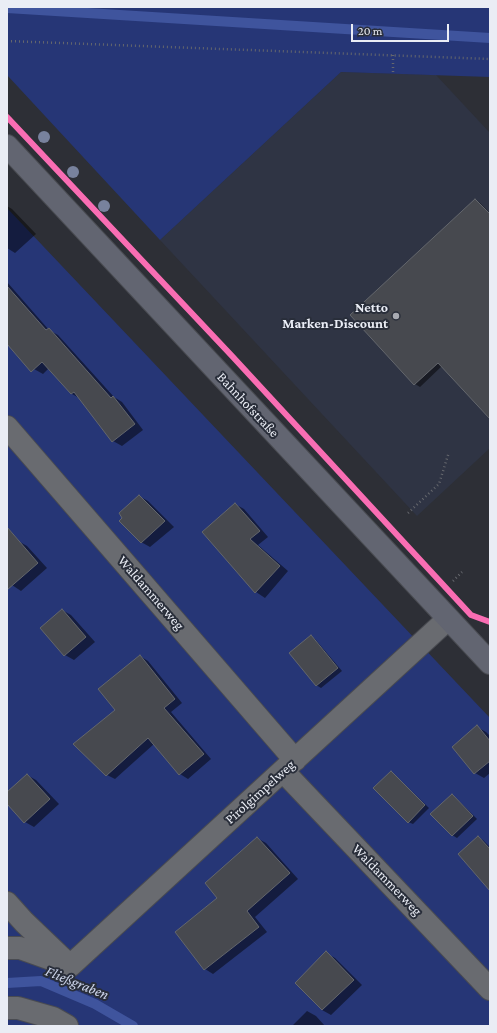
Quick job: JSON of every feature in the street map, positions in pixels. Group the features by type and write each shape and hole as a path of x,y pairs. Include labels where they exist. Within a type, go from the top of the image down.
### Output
{"main road":[{"name":"Bahnhofstraße","path":"7,146 490,663"}],"lane":[{"name":"Waldammerweg","path":"7,427 289,765 490,989"},
{"name":"Pirolgimpelweg","path":"70,966 448,619"},
{"path":"7,903 24,922 70,966"},
{"path":"7,948 20,948 70,966"},
{"path":"7,1008 18,1008 58,1023"}],"path":[{"path":"7,41 490,59"},
{"path":"393,55 393,74"},
{"path":"408,513 439,484 449,452"}],"shaded area":[{"path":"7,7 490,7 490,77 341,72 160,240 7,75"},
{"path":"341,72 436,75 490,133 490,448 417,516 160,240"},
{"path":"7,208 490,718 490,1026 7,1026"}],"building":[{"path":"475,199 490,214 490,419 438,363 414,385 350,315"},
{"path":"7,286 46,330 49,328 111,398 113,396 135,424 112,442 74,392 71,394 42,362 31,372 7,344"},
{"path":"139,495 165,521 141,543 119,521 122,518 119,513"},
{"path":"235,503 260,531 250,539 280,566 255,593 202,532"},
{"path":"7,527 38,563 7,590"},
{"path":"62,609 86,637 64,656 40,628"},
{"path":"311,635 338,668 316,686 289,653"},
{"path":"140,655 175,699 164,708 204,754 179,775 148,738 106,776 73,744 115,710 98,689"},
{"path":"477,725 490,741 490,761 474,774 452,747"},
{"path":"391,771 425,805 408,823 373,788"},
{"path":"27,774 50,799 24,823 7,804 7,792"},
{"path":"452,794 473,816 452,836 430,814"},
{"path":"478,836 490,849 490,891 458,854"},
{"path":"257,837 290,873 247,911 259,927 204,970 175,932 217,898 205,883"},
{"path":"326,951 354,980 322,1010 295,983"}],"waterway":[{"path":"7,8 490,38"},
{"name":"Fließgraben","path":"7,983 41,981 95,1004 133,1026"}],"cycle path":[{"path":"7,117 232,356 471,615 490,622"}],"place":[{"name":"Netto Marken-Discount","path":"396,316"}]}
